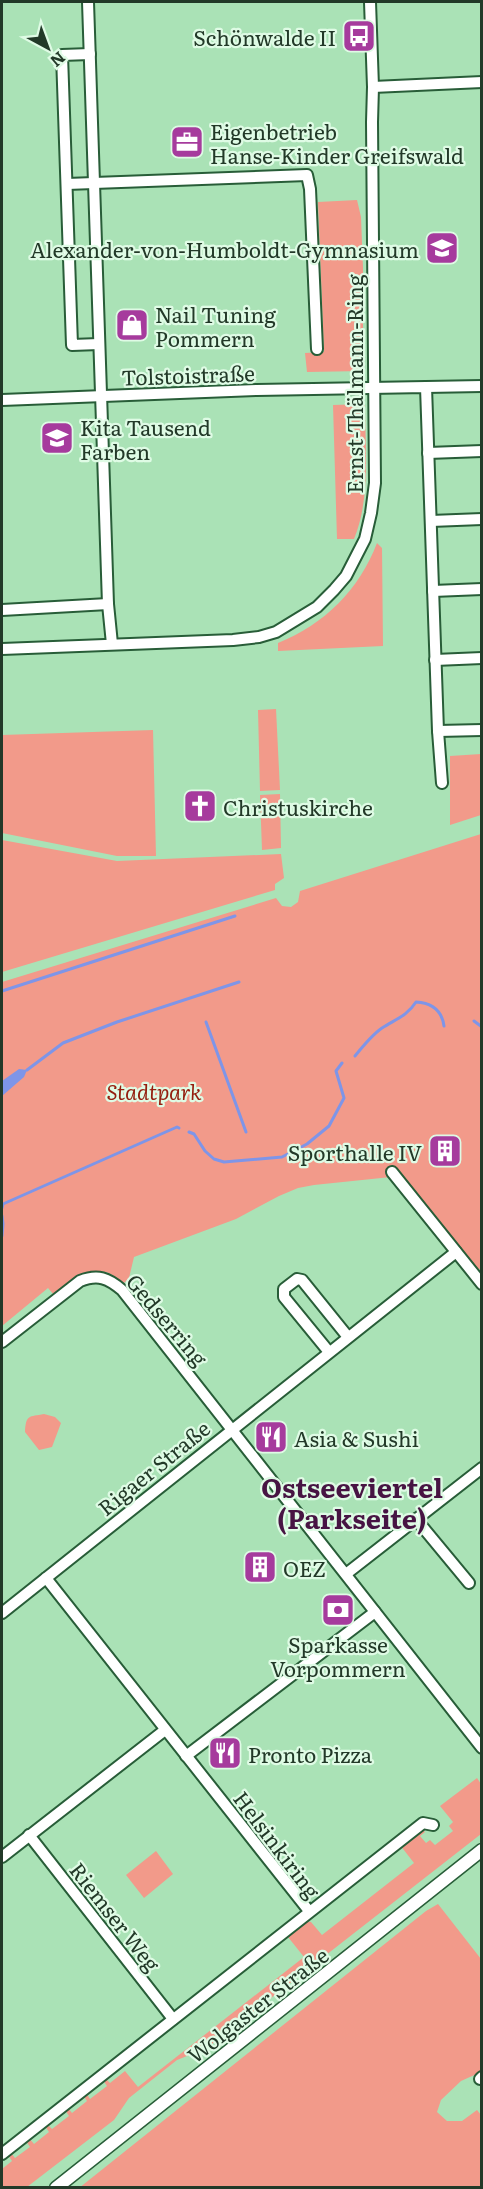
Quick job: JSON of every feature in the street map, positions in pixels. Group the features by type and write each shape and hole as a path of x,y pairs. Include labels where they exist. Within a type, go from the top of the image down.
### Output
{"main road":[{"name":"Wolgaster Straße","path":"56,2187 482,1850"}],"street":[{"path":"88,2 108,604 112,644"},
{"name":"Ernst-Thälmann-Ring","path":"2,649 259,637 276,632 317,607 346,576 356,559 365,539 375,483 373,87 370,2"},
{"path":"90,54 62,55 72,345 99,344"},
{"path":"373,87 482,82"},
{"name":"Ernst-Thälmann-Ring","path":"94,183 307,175 310,189 317,349"},
{"path":"67,184 94,183"},
{"name":"Tolstoistraße","path":"2,400 256,390 482,386"},
{"path":"426,387 435,660 442,783"},
{"path":"428,453 482,451"},
{"path":"431,521 482,519"},
{"path":"433,591 482,589"},
{"path":"2,610 108,604"},
{"path":"435,660 482,658"},
{"path":"438,731 482,730"},
{"path":"392,1172 482,1284"},
{"name":"Rigaer Straße","path":"2,1612 456,1252"},
{"name":"Gedserring","path":"2,1342 76,1284 88,1278 105,1277 122,1290 232,1429"},
{"path":"329,1352 284,1296 284,1289 289,1284 297,1279 302,1280 348,1337"},
{"path":"232,1429 482,1748"},
{"path":"346,1574 482,1468"},
{"path":"416,1519 469,1583"},
{"name":"Helsinkiring","path":"2,2154 309,1911 46,1578"},
{"path":"186,1756 375,1612"},
{"path":"2,1857 165,1730"},
{"path":"309,1911 423,1823 433,1825"},
{"name":"Riemser Weg","path":"29,1835 173,2019"}],"green space":[{"path":"357,200 361,217 363,268 363,371 307,372 305,353 324,352 318,202"},
{"path":"365,404 366,472 363,507 354,539 337,539 333,405"},
{"path":"377,543 382,548 383,646 278,651 278,643 311,626 338,604 361,576"},
{"path":"276,709 280,790 260,791 258,710"},
{"path":"153,730 156,856 117,856 2,833 2,735"},
{"path":"481,754 481,815 450,825 450,756"},
{"path":"280,794 281,848 262,850 260,795"},
{"name":"Stadtpark","path":"481,834 481,1268 477,1271 395,1167 391,1177 298,1188 236,1219 134,1257 129,1278 123,1284 114,1276 97,1271 79,1277 54,1295 48,1288 2,1326 2,982 276,898 282,906 291,907 298,902 300,891"},
{"path":"2,840 117,861 281,854 284,878 275,884 275,890 2,972"},
{"path":"44,1414 55,1417 61,1423 52,1447 39,1450 25,1432 25,1426 29,1417"},
{"path":"477,1778 481,1784 481,1834 207,2048 177,2060 129,2098 114,2120 27,2187 2,2188 2,2169 12,2161 8,2155 11,2153 15,2158 30,2147 26,2141 29,2138 34,2144 49,2132 45,2126 47,2124 52,2129 69,2116 65,2110 68,2108 72,2113 87,2101 83,2095 86,2093 90,2099 107,2086 103,2080 105,2078 110,2083 125,2071 138,2087 304,1957 288,1937 298,1929 296,1926 305,1921 311,1922 322,1935 414,1863 400,1845 423,1830 425,1832 420,1836 426,1843 430,1840 435,1845 453,1831 449,1826 453,1822 440,1806"},
{"path":"156,1851 173,1874 144,1898 126,1875"},
{"path":"438,1904 481,1959 481,2072 461,2081 441,2100 437,2112 447,2121 462,2121 477,2110 481,2115 481,2187 79,2188 426,1911"}],"water":[{"path":"19,1069 27,1070 24,1077 2,1096 2,1081"}],"waterway":[{"path":"2,991 235,916"},
{"path":"27,1070 63,1043 117,1022 239,982"},
{"path":"355,1056 375,1034 405,1014 416,1002 427,1004 435,1009 441,1016 444,1026"},
{"path":"474,1021 482,1027"},
{"path":"206,1022 246,1132"},
{"path":"189,1132 194,1134 205,1151 214,1159 224,1162 282,1157 307,1144 329,1126 344,1098 336,1071 342,1063"},
{"path":"2,1208 3,1204 179,1128"},
{"path":"2,1216 2,1236"}],"place":[{"name":"Schönwalde II","path":"359,36"},
{"name":"Eigenbetrieb Hanse-Kinder Greifswald","path":"187,142"},
{"name":"Alexander-von-Humboldt-Gymnasium","path":"442,248"},
{"name":"Nail Tuning Pommern","path":"132,325"},
{"name":"Kita Tausend Farben","path":"57,438"},
{"name":"Christuskirche","path":"200,806"},
{"name":"Sporthalle IV","path":"445,1151"},
{"name":"Asia & Sushi","path":"271,1437"},
{"name":"OEZ","path":"260,1567"},
{"name":"Sparkasse Vorpommern","path":"338,1610"},
{"name":"Pronto Pizza","path":"225,1753"}],"district":[{"name":"Ostseeviertel (Parkseite)","path":"352,1502"}]}
